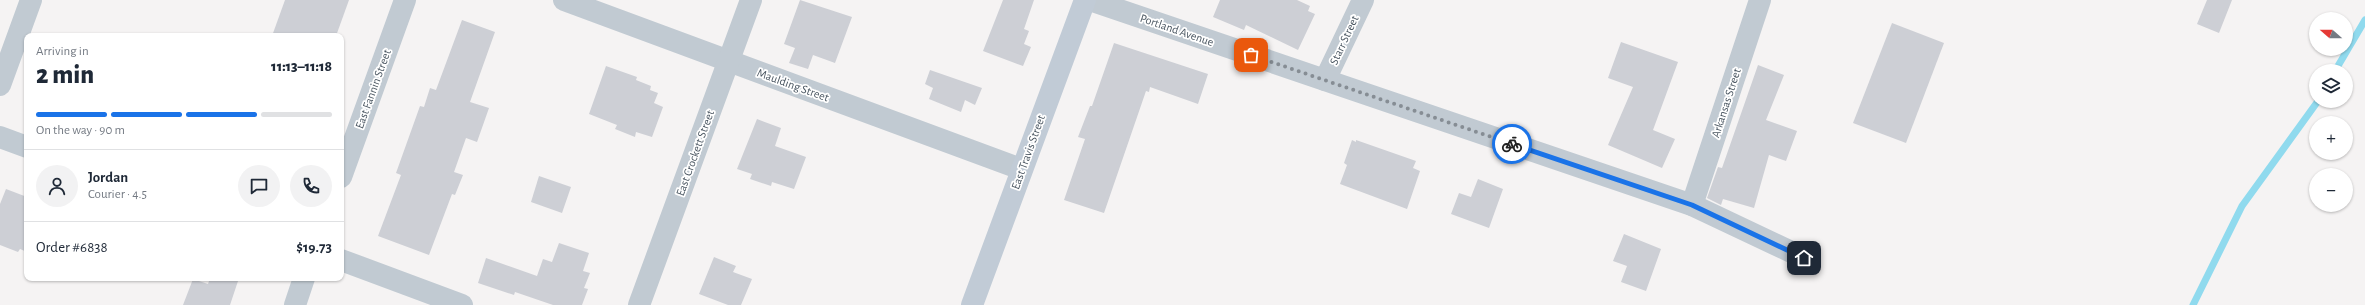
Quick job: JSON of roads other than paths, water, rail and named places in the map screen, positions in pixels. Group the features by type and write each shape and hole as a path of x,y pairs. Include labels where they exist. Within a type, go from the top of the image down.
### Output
{"street":[{"path":"0,85 31,0"},
{"name":"East Fannin Street","path":"344,169 405,0"},
{"name":"Maulding Street","path":"564,0 1022,169"},
{"name":"East Crockett Street","path":"639,305 751,0"},
{"name":"East Travis Street","path":"972,305 1085,0"},
{"name":"Portland Avenue","path":"1090,0 1692,205 1804,258"},
{"name":"Starr Street","path":"1325,80 1362,0"},
{"name":"Arkansas Street","path":"1692,205 1760,0"},
{"path":"0,137 24,146"},
{"path":"344,261 462,305"},
{"path":"295,305 303,281"}],"waterway":[{"path":"2339,64 2365,20"},
{"path":"2193,305 2242,206 2313,108"}]}
